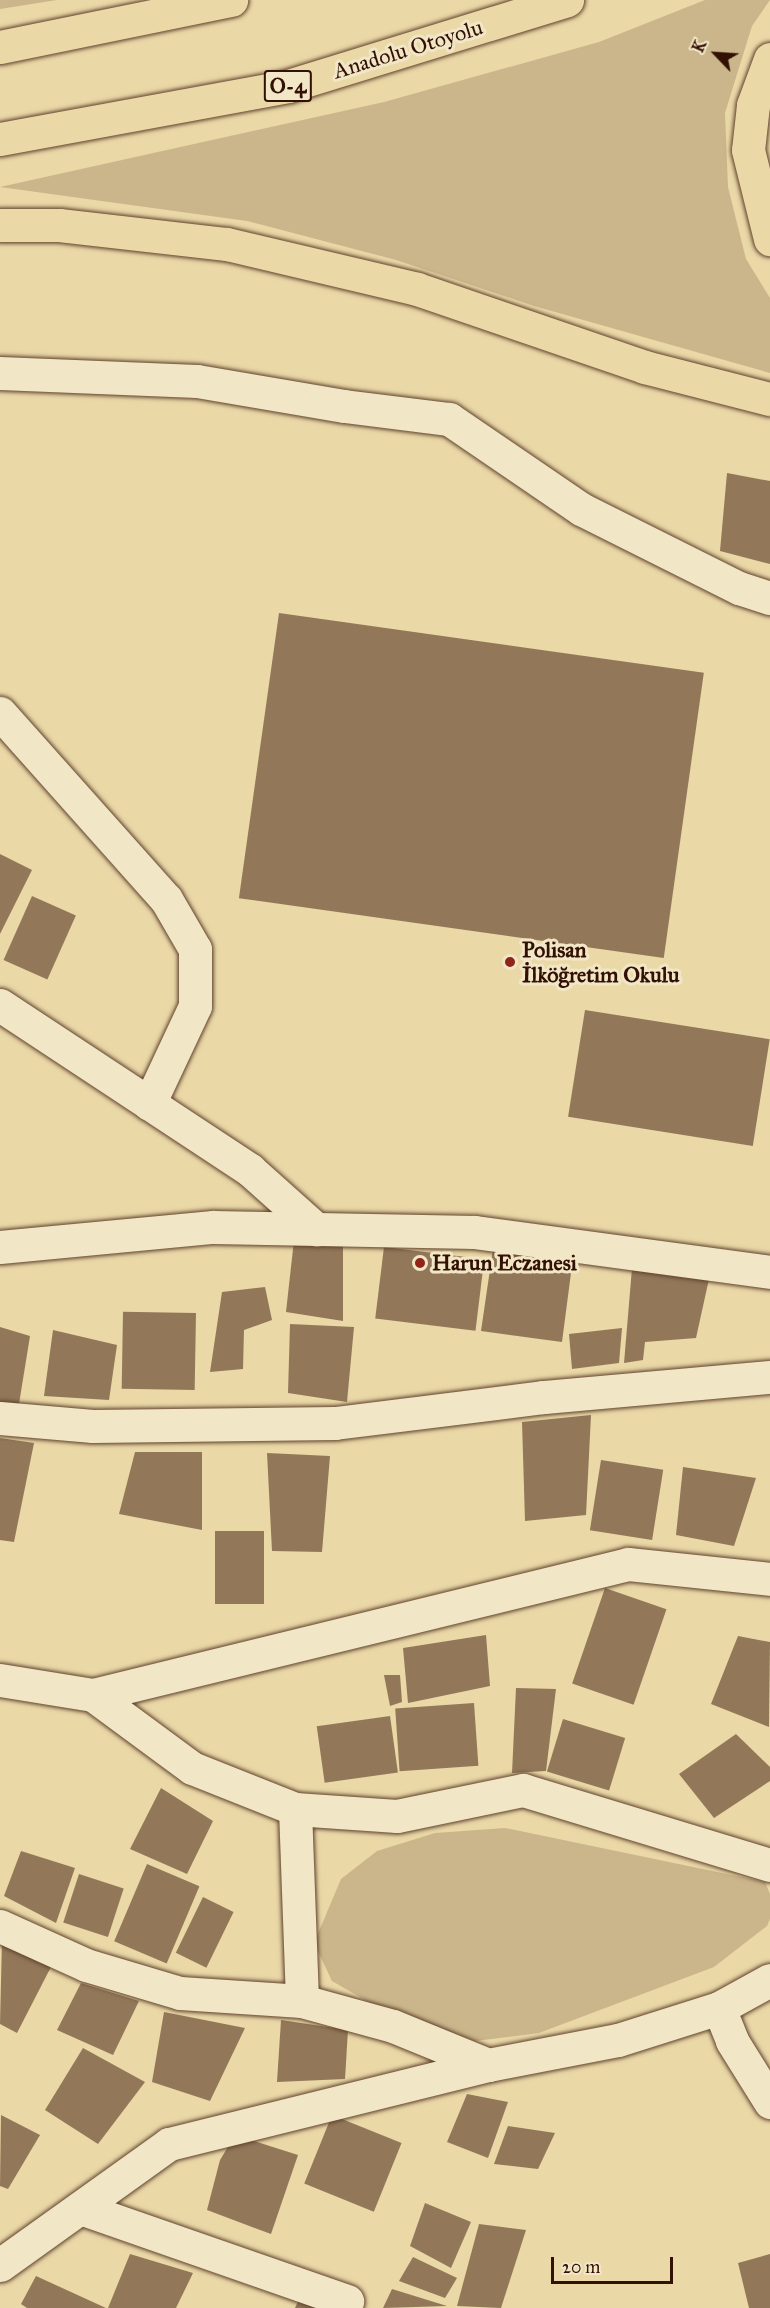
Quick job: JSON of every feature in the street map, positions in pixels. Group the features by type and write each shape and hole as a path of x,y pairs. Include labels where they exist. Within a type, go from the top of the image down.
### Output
{"highway":[{"path":"0,47 231,0"},
{"name":"Anadolu Otoyolu","path":"0,139 288,86 567,0"},
{"path":"770,59 753,105 748,150 770,239"},
{"path":"0,225 59,225 227,244 417,289 645,367 770,399"}],"street":[{"path":"0,373 197,381 344,406 449,419 581,509 739,588 770,598"},
{"path":"0,713 166,899 195,949 195,1006 149,1104"},
{"path":"0,1005 250,1170 316,1229"},
{"path":"0,1246 213,1227 476,1232 770,1272"},
{"path":"0,1418 93,1426 335,1423 544,1397 770,1377"},
{"path":"0,1680 93,1695 628,1564 770,1579"},
{"path":"93,1695 192,1768 295,1809 397,1816 523,1790 770,1865"},
{"path":"295,1809 302,2001"},
{"path":"0,1926 86,1965 180,1993 302,2001 393,2026 488,2065"},
{"path":"0,2265 169,2144 409,2088 488,2065 618,2040 719,2008 770,1980"},
{"path":"719,2008 732,2041 770,2102"},
{"path":"80,2208 347,2301"}],"shaded area":[{"path":"0,0 57,0 0,9"},
{"path":"705,0 770,0 752,26 725,113 728,187 746,259 770,298 770,373 534,306 396,260 247,221 0,187 384,102 599,42"},
{"path":"505,1828 765,1882 770,1894 770,1919 767,1926 714,1967 539,2033 475,2041 377,2007 332,1981 314,1943 341,1879 377,1851 435,1833"}],"building":[{"path":"727,473 770,481 770,564 720,551"},
{"path":"279,613 704,673 664,958 239,898"},
{"path":"0,854 32,870 0,934"},
{"path":"32,896 76,916 47,979 4,960"},
{"path":"585,1010 770,1039 753,1146 568,1117"},
{"path":"294,1240 343,1242 343,1321 286,1312"},
{"path":"384,1247 484,1259 475,1331 375,1318"},
{"path":"493,1249 558,1256 558,1272 571,1273 562,1342 481,1331"},
{"path":"632,1268 709,1279 696,1338 645,1342 643,1360 624,1363"},
{"path":"265,1287 272,1320 244,1330 243,1369 210,1372 222,1292"},
{"path":"123,1312 196,1313 195,1390 122,1389"},
{"path":"290,1324 354,1327 347,1402 288,1393"},
{"path":"0,1327 30,1336 18,1410 0,1405"},
{"path":"622,1328 619,1363 572,1369 569,1334"},
{"path":"53,1330 117,1345 109,1400 44,1396"},
{"path":"591,1415 586,1515 525,1521 522,1422"},
{"path":"0,1438 34,1443 14,1542 0,1540"},
{"path":"135,1452 202,1452 202,1530 119,1514"},
{"path":"267,1453 330,1456 322,1552 272,1551"},
{"path":"601,1460 663,1470 652,1540 590,1530"},
{"path":"683,1467 756,1478 734,1546 676,1535"},
{"path":"215,1531 264,1531 264,1604 215,1604"},
{"path":"605,1588 666,1609 634,1705 572,1683"},
{"path":"486,1635 490,1686 408,1703 403,1648"},
{"path":"738,1636 770,1642 769,1727 711,1704"},
{"path":"384,1675 400,1675 402,1702 390,1706"},
{"path":"516,1688 556,1689 546,1771 512,1773"},
{"path":"474,1703 478,1766 400,1771 395,1709"},
{"path":"390,1716 398,1772 325,1783 317,1726"},
{"path":"563,1719 625,1738 609,1791 547,1772"},
{"path":"736,1734 770,1767 770,1781 714,1818 679,1774"},
{"path":"161,1788 213,1821 187,1874 130,1849"},
{"path":"21,1851 75,1868 56,1923 4,1896"},
{"path":"147,1864 199,1886 167,1964 114,1941"},
{"path":"79,1874 124,1889 108,1937 63,1923"},
{"path":"203,1897 234,1912 206,1968 176,1953"},
{"path":"2,1940 53,1963 17,2033 0,2024"},
{"path":"81,1983 139,2001 113,2055 57,2030"},
{"path":"164,2012 245,2028 210,2101 152,2082"},
{"path":"281,2020 348,2030 345,2079 277,2082"},
{"path":"83,2048 145,2082 98,2144 45,2110"},
{"path":"467,2094 508,2102 488,2158 447,2142"},
{"path":"1,2115 40,2135 8,2189 0,2186"},
{"path":"332,2115 402,2143 374,2212 304,2184"},
{"path":"508,2126 555,2133 538,2169 494,2164"},
{"path":"235,2135 298,2155 271,2234 207,2210 220,2160"},
{"path":"425,2203 471,2222 451,2268 410,2246"},
{"path":"479,2224 526,2230 501,2308 457,2306"},
{"path":"130,2254 193,2273 176,2308 108,2308"},
{"path":"770,2254 770,2308 749,2308 738,2263"},
{"path":"413,2257 457,2278 445,2298 399,2281"},
{"path":"36,2276 106,2308 27,2308 21,2304"},
{"path":"392,2289 447,2306 383,2308"},
{"path":"301,2295 334,2308 295,2308"}],"place":[{"name":"Polisan İlköğretim Okulu","path":"510,962"},
{"name":"Harun Eczanesi","path":"420,1263"}]}
